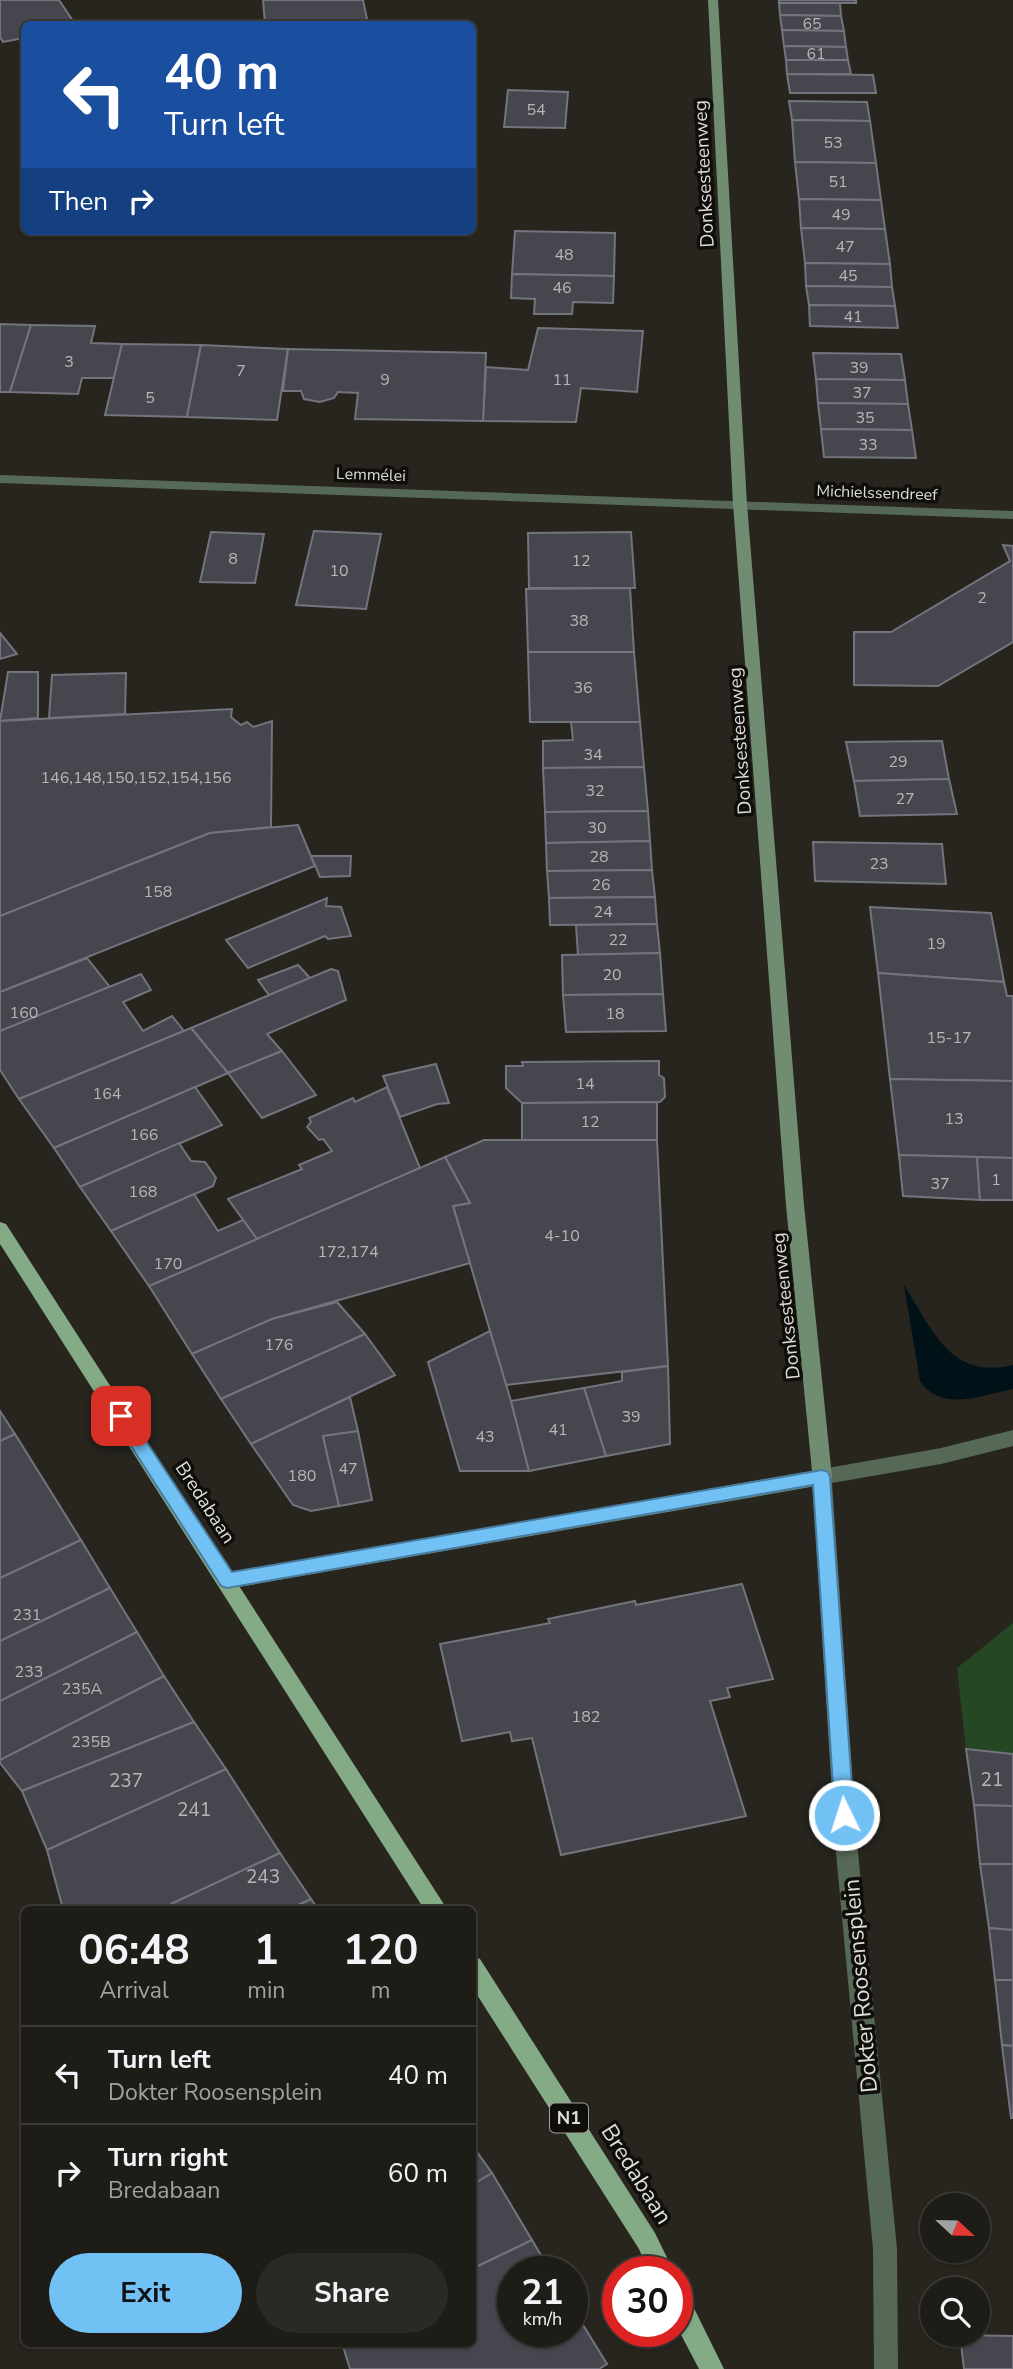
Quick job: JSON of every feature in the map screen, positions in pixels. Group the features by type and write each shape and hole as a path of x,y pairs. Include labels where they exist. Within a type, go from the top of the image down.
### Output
{"main road":[{"name":"Bredabaan","path":"0,1228 434,1906"},
{"name":"Bredabaan","path":"476,1972 654,2256"},
{"path":"693,2332 712,2369"}],"street":[{"name":"Donksesteenweg","path":"713,0 740,504 794,1192 822,1477"},
{"name":"Lemmélei","path":"0,479 740,504"},
{"name":"Michielssendreef","path":"740,504 1013,515"},
{"path":"227,1581 942,1456 1013,1438"},
{"name":"Dokter Roosensplein","path":"822,1477 846,1842 885,2249 887,2369"}],"green space":[{"path":"1013,1623 1013,1754 966,1749 957,1668"}],"shaded area":[{"path":"904,1285 935,1334 958,1358 973,1365 991,1368 1013,1365 1013,1389 963,1399 939,1397 929,1391 920,1381"}],"building":[{"path":"0,0 59,0 73,21 21,21 21,39 3,42 0,37"},
{"path":"263,0 363,0 367,21 265,21"},
{"path":"779,0 856,0 856,3 779,3"},
{"path":"779,3 840,3 841,16 780,15"},
{"path":"780,15 841,16 844,31 782,30"},
{"path":"782,30 844,31 846,47 784,46"},
{"path":"784,46 846,47 848,60 786,60"},
{"path":"786,60 848,60 851,74 787,74"},
{"path":"787,74 873,75 876,93 790,93"},
{"path":"508,90 568,92 565,128 504,127"},
{"path":"789,101 867,102 870,121 792,120"},
{"path":"792,120 870,121 876,163 795,162"},
{"path":"795,162 876,163 881,200 799,199"},
{"path":"799,199 881,200 885,229 801,228"},
{"path":"801,228 885,229 890,264 805,263"},
{"path":"515,231 615,233 614,276 512,274"},
{"path":"805,263 890,264 892,287 806,286"},
{"path":"512,274 614,276 613,303 573,302 572,314 534,314 535,299 511,298"},
{"path":"806,286 892,287 895,306 809,305"},
{"path":"809,305 895,306 898,328 810,326"},
{"path":"0,324 31,325 10,392 0,392"},
{"path":"31,325 95,326 91,343 122,344 114,378 82,378 78,394 10,392"},
{"path":"538,328 643,331 637,392 581,388 576,422 483,421 486,367 528,370"},
{"path":"122,344 201,345 187,417 105,415"},
{"path":"201,345 288,349 277,420 187,417"},
{"path":"288,349 486,353 483,421 355,419 358,393 338,392 334,398 320,402 304,399 301,391 283,391"},
{"path":"813,353 901,354 905,380 816,379"},
{"path":"816,379 905,380 908,404 818,403"},
{"path":"818,403 908,404 912,430 821,429"},
{"path":"821,429 912,430 916,458 824,457"},
{"path":"314,531 381,534 366,609 296,605"},
{"path":"211,532 264,534 255,583 200,582"},
{"path":"631,532 635,588 529,588 528,533"},
{"path":"1003,545 1013,546 1013,642 938,686 854,685 854,632 891,632 1010,561"},
{"path":"630,588 634,652 528,652 526,589"},
{"path":"0,633 17,654 0,659"},
{"path":"528,652 634,652 640,722 530,722"},
{"path":"8,672 38,672 38,718 0,721"},
{"path":"126,673 125,714 49,718 52,675"},
{"path":"232,709 231,717 241,725 247,722 253,727 272,721 271,827 210,833 0,916 0,721"},
{"path":"571,722 640,722 644,767 543,768 543,741 573,740"},
{"path":"942,741 949,779 854,781 846,742"},
{"path":"644,767 648,811 545,812 543,768"},
{"path":"949,779 957,814 860,816 854,781"},
{"path":"648,811 650,841 546,843 545,812"},
{"path":"298,825 315,866 0,992 0,916 210,833"},
{"path":"650,841 652,870 547,871 546,843"},
{"path":"813,842 942,844 946,884 815,881"},
{"path":"311,856 351,856 350,876 320,877"},
{"path":"652,870 655,897 549,898 547,871"},
{"path":"655,897 657,924 550,925 549,898"},
{"path":"327,898 326,906 341,907 351,936 328,939 325,936 248,968 226,940"},
{"path":"870,907 991,913 1004,982 878,973"},
{"path":"657,924 660,953 578,955 576,925"},
{"path":"660,953 663,994 563,995 562,955"},
{"path":"87,958 110,987 0,1031 0,992"},
{"path":"298,965 310,978 269,995 258,980"},
{"path":"331,969 338,971 346,1000 267,1034 282,1051 228,1073 191,1028"},
{"path":"878,973 1004,982 1007,996 1013,996 1013,1081 890,1079"},
{"path":"141,974 151,990 123,1002 143,1031 172,1016 184,1031 19,1099 0,1070 0,1031"},
{"path":"663,994 666,1031 566,1032 563,995"},
{"path":"191,1028 228,1073 54,1148 19,1099"},
{"path":"282,1051 316,1095 262,1118 228,1073"},
{"path":"659,1061 659,1075 664,1078 665,1097 660,1102 522,1103 506,1088 506,1066 523,1066 522,1062"},
{"path":"436,1064 449,1103 437,1104 400,1117 383,1076"},
{"path":"890,1079 1013,1081 1013,1158 899,1155"},
{"path":"195,1087 222,1125 80,1187 54,1148"},
{"path":"387,1087 420,1168 257,1239 228,1199 302,1169 299,1165 332,1151 323,1139 319,1140 307,1127 311,1122 309,1118 353,1098 355,1102"},
{"path":"657,1102 657,1140 522,1140 522,1103"},
{"path":"484,1140 657,1140 668,1366 506,1385 453,1206 470,1203 445,1157"},
{"path":"179,1143 191,1161 205,1162 216,1178 213,1186 111,1231 80,1187"},
{"path":"899,1155 977,1157 980,1200 903,1196"},
{"path":"445,1157 470,1203 453,1206 470,1263 272,1319 192,1354 149,1286"},
{"path":"977,1157 1013,1158 1013,1200 980,1200"},
{"path":"194,1194 218,1231 243,1220 257,1239 149,1286 111,1231"},
{"path":"337,1302 365,1334 221,1399 192,1354 272,1319"},
{"path":"490,1331 529,1471 460,1471 428,1362"},
{"path":"365,1334 395,1375 251,1444 221,1399"},
{"path":"668,1366 670,1444 606,1456 584,1388 622,1381 622,1372"},
{"path":"584,1388 606,1456 529,1471 511,1401"},
{"path":"350,1397 358,1431 323,1436 339,1506 311,1511 293,1505 251,1444"},
{"path":"0,1411 15,1434 0,1441"},
{"path":"358,1431 372,1500 339,1506 323,1436"},
{"path":"15,1434 81,1540 0,1578 0,1441"},
{"path":"81,1540 110,1588 0,1641 0,1578"},
{"path":"742,1584 773,1679 727,1688 730,1697 710,1701 746,1816 561,1855 532,1738 512,1741 510,1732 462,1741 440,1644 550,1623 548,1619 635,1601 636,1605"},
{"path":"110,1588 137,1632 0,1701 0,1641"},
{"path":"137,1632 164,1676 0,1760 0,1701"},
{"path":"164,1676 194,1722 22,1791 0,1763 0,1760"},
{"path":"194,1722 226,1769 47,1850 22,1791"},
{"path":"966,1749 1013,1754 1013,1806 974,1805"},
{"path":"226,1769 280,1853 167,1906 62,1906 47,1850"},
{"path":"974,1805 1013,1806 1013,1864 980,1864"},
{"path":"280,1853 311,1899 296,1906 175,1906 173,1903"},
{"path":"980,1864 1013,1864 1013,1930 989,1928"},
{"path":"311,1899 316,1906 296,1906"},
{"path":"989,1928 1013,1930 1013,1980 995,1980"},
{"path":"995,1980 1013,1980 1013,2046 1002,2045"},
{"path":"1002,2045 1013,2046 1013,2118 1011,2118"},
{"path":"476,2151 492,2173 476,2183"},
{"path":"492,2173 532,2240 476,2267 476,2183"},
{"path":"532,2240 542,2256 499,2256"},
{"path":"497,2257 497,2347 588,2347 588,2333 607,2364 599,2369 350,2369 343,2347 476,2347 476,2267"},
{"path":"990,2336 1013,2336 1013,2369 964,2369 961,2347 990,2347"}],"route":[{"path":"121,1416 227,1581 705,1495 822,1477 844,1815"}]}
